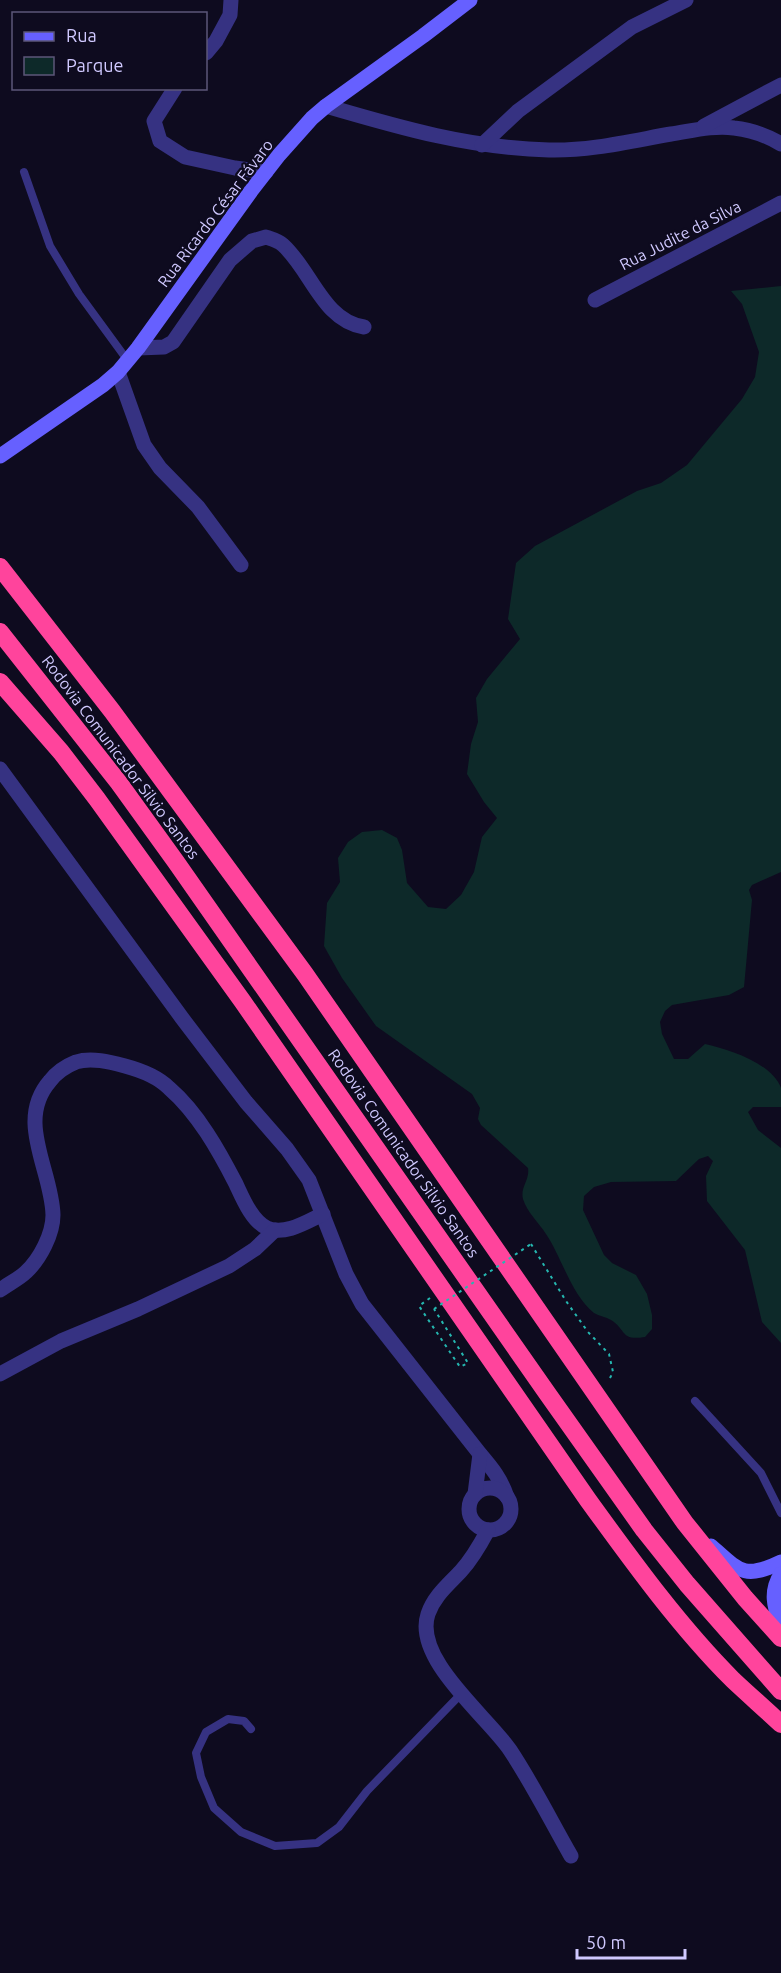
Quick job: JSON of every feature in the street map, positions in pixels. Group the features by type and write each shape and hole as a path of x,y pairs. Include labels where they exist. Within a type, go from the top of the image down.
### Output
{"highway":[{"path":"0,567 112,711 304,974 685,1523 745,1598 781,1638"},
{"name":"Rodovia Comunicador Silvio Santos","path":"0,632 119,783 170,854 644,1530 700,1600 781,1691"},
{"path":"0,682 61,752 97,799 243,1002 491,1363 627,1553 682,1622 781,1734"},
{"path":"0,687 20,705"},
{"path":"733,1679 781,1724"}],"street":[{"path":"207,52 231,15 231,0"},
{"name":"Rua Ricardo César Fávaro","path":"0,456 103,385 123,367 266,172 312,118 470,0"},
{"path":"482,145 518,111 632,27 686,0"},
{"path":"699,129 781,85"},
{"path":"174,90 154,121 160,141 185,157 266,172"},
{"path":"326,106 402,128 482,145 550,150 599,147 699,129 733,127 766,135 781,144"},
{"name":"Rua Judite da Silva","path":"595,300 781,203"},
{"path":"138,348 164,347 173,342 230,260 252,241 266,237 282,244 338,317 352,325 364,327"},
{"path":"123,367 144,445 160,468 198,507 241,564"},
{"path":"0,769 182,1018 246,1102 287,1149 309,1180 346,1274 362,1304 503,1483 510,1509 506,1522 495,1529 488,1530 476,1525 469,1514 471,1500 475,1494 480,1454"},
{"path":"0,1290 26,1272 39,1255 47,1238 53,1217 50,1193 33,1125 36,1105 44,1088 56,1074 76,1062 103,1060 139,1070 168,1086 192,1112 225,1163 248,1208 261,1224 275,1230 296,1227 323,1214"},
{"path":"0,1374 61,1341 138,1309 229,1266 255,1249 275,1230"},
{"path":"475,1494 488,1488 495,1489 507,1497"},
{"path":"685,1523 744,1572 755,1572 781,1562"},
{"path":"488,1530 478,1549 436,1597 427,1616 426,1634 432,1652 460,1695 509,1749 571,1856"},
{"path":"781,1574 773,1594 775,1609 781,1625"}],"lane":[{"path":"24,172 50,246 123,367"},
{"path":"695,1401 761,1473 781,1513"},
{"path":"251,1729 244,1721 228,1719 206,1732 196,1753 201,1777 214,1808 241,1832 275,1846 317,1843 339,1827 367,1791 460,1695"}],"path":[{"path":"442,1290 419,1305 460,1367 468,1363 434,1309 531,1244 588,1332 609,1354 613,1372 600,1400"}],"green space":[{"path":"781,286 781,872 752,885 749,890 752,900 744,987 729,995 672,1005 665,1011 660,1022 662,1034 674,1059 688,1059 705,1044 714,1046 759,1064 769,1071 781,1088 781,1107 753,1107 748,1112 758,1130 781,1148 781,1343 762,1322 745,1250 707,1201 706,1176 713,1161 708,1156 699,1159 676,1181 611,1182 594,1187 584,1196 583,1210 604,1255 612,1263 636,1275 647,1294 652,1315 652,1329 645,1337 637,1338 627,1336 611,1320 594,1313 579,1297 551,1243 523,1199 528,1168 481,1125 478,1119 480,1108 472,1094 376,1026 342,978 324,946 327,903 340,882 338,858 348,842 362,832 382,830 397,838 402,850 407,883 428,907 446,909 461,895 474,872 482,837 497,818 467,774 471,744 478,722 476,698 487,679 520,639 508,619 516,563 535,546 637,491 661,483 687,465 742,399 755,377 759,352 742,304 731,291"}]}
